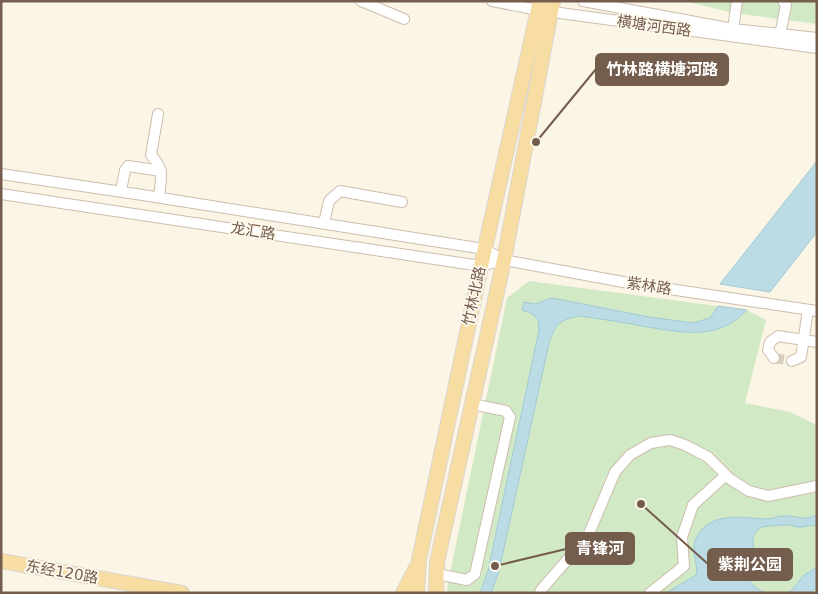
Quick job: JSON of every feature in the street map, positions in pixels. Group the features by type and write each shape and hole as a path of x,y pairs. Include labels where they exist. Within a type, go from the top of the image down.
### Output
{"main road":[{"name":"竹林北路","path":"417,593 419,560 484,249 546,6"},
{"name":"竹林北路","path":"436,593 438,562 504,260 546,6"},
{"path":"402,593 415,572 428,517"},
{"name":"东经120路","path":"1,562 182,593"}],"street":[{"path":"361,1 404,19"},
{"name":"横塘河西路","path":"492,1 546,6 817,48"},
{"name":"横塘河西路","path":"583,1 733,28 817,38"},
{"path":"733,28 737,1"},
{"path":"780,35 786,5 783,1"},
{"path":"158,114 151,156 159,163 162,175 159,197"},
{"path":"121,192 125,170 128,166 161,171"},
{"name":"龙汇路","path":"1,174 159,197 484,249"},
{"path":"324,223 328,201 340,191 402,202"},
{"name":"龙汇路","path":"1,194 481,266 504,260"},
{"name":"紫林路","path":"484,249 504,260 623,282 812,311"},
{"path":"792,361 801,357 812,311"},
{"path":"774,358 768,350 770,342 778,336 817,342"},
{"path":"437,574 467,580 475,574 510,417 506,411 472,404"},
{"path":"540,593 588,536 615,472 630,455 651,443 670,440 685,445 708,457 726,475 749,491 768,496 817,486"},
{"path":"650,593 684,566 682,537 693,504 726,475"}],"green space":[{"path":"685,1 817,1 817,24 733,13"},
{"path":"529,281 747,310 766,320 745,403 790,412 817,425 817,593 447,593 507,298"}],"water":[{"path":"817,161 817,232 770,292 720,284"},
{"path":"552,298 649,317 693,323 710,318 718,306 747,310 736,320 724,327 711,331 670,331 580,316 567,319 556,327 549,343 499,571 491,593 480,593 488,571 539,330 538,319 531,313 522,310 524,302 535,304"},
{"path":"817,515 817,526 800,527 788,525 762,527 755,534 753,538 753,557 747,574 753,585 766,593 666,593 696,575 695,541 708,524 716,520 736,517 771,519 781,516 804,518"},
{"path":"817,567 817,588 809,593 786,593 791,591 804,575"}],"tunnel":[{"path":"774,358 792,361"}],"place":[{"name":"竹林路横塘河路","path":"536,142"},
{"name":"紫荆公园","path":"641,504"},
{"name":"青锋河","path":"495,566"}]}
